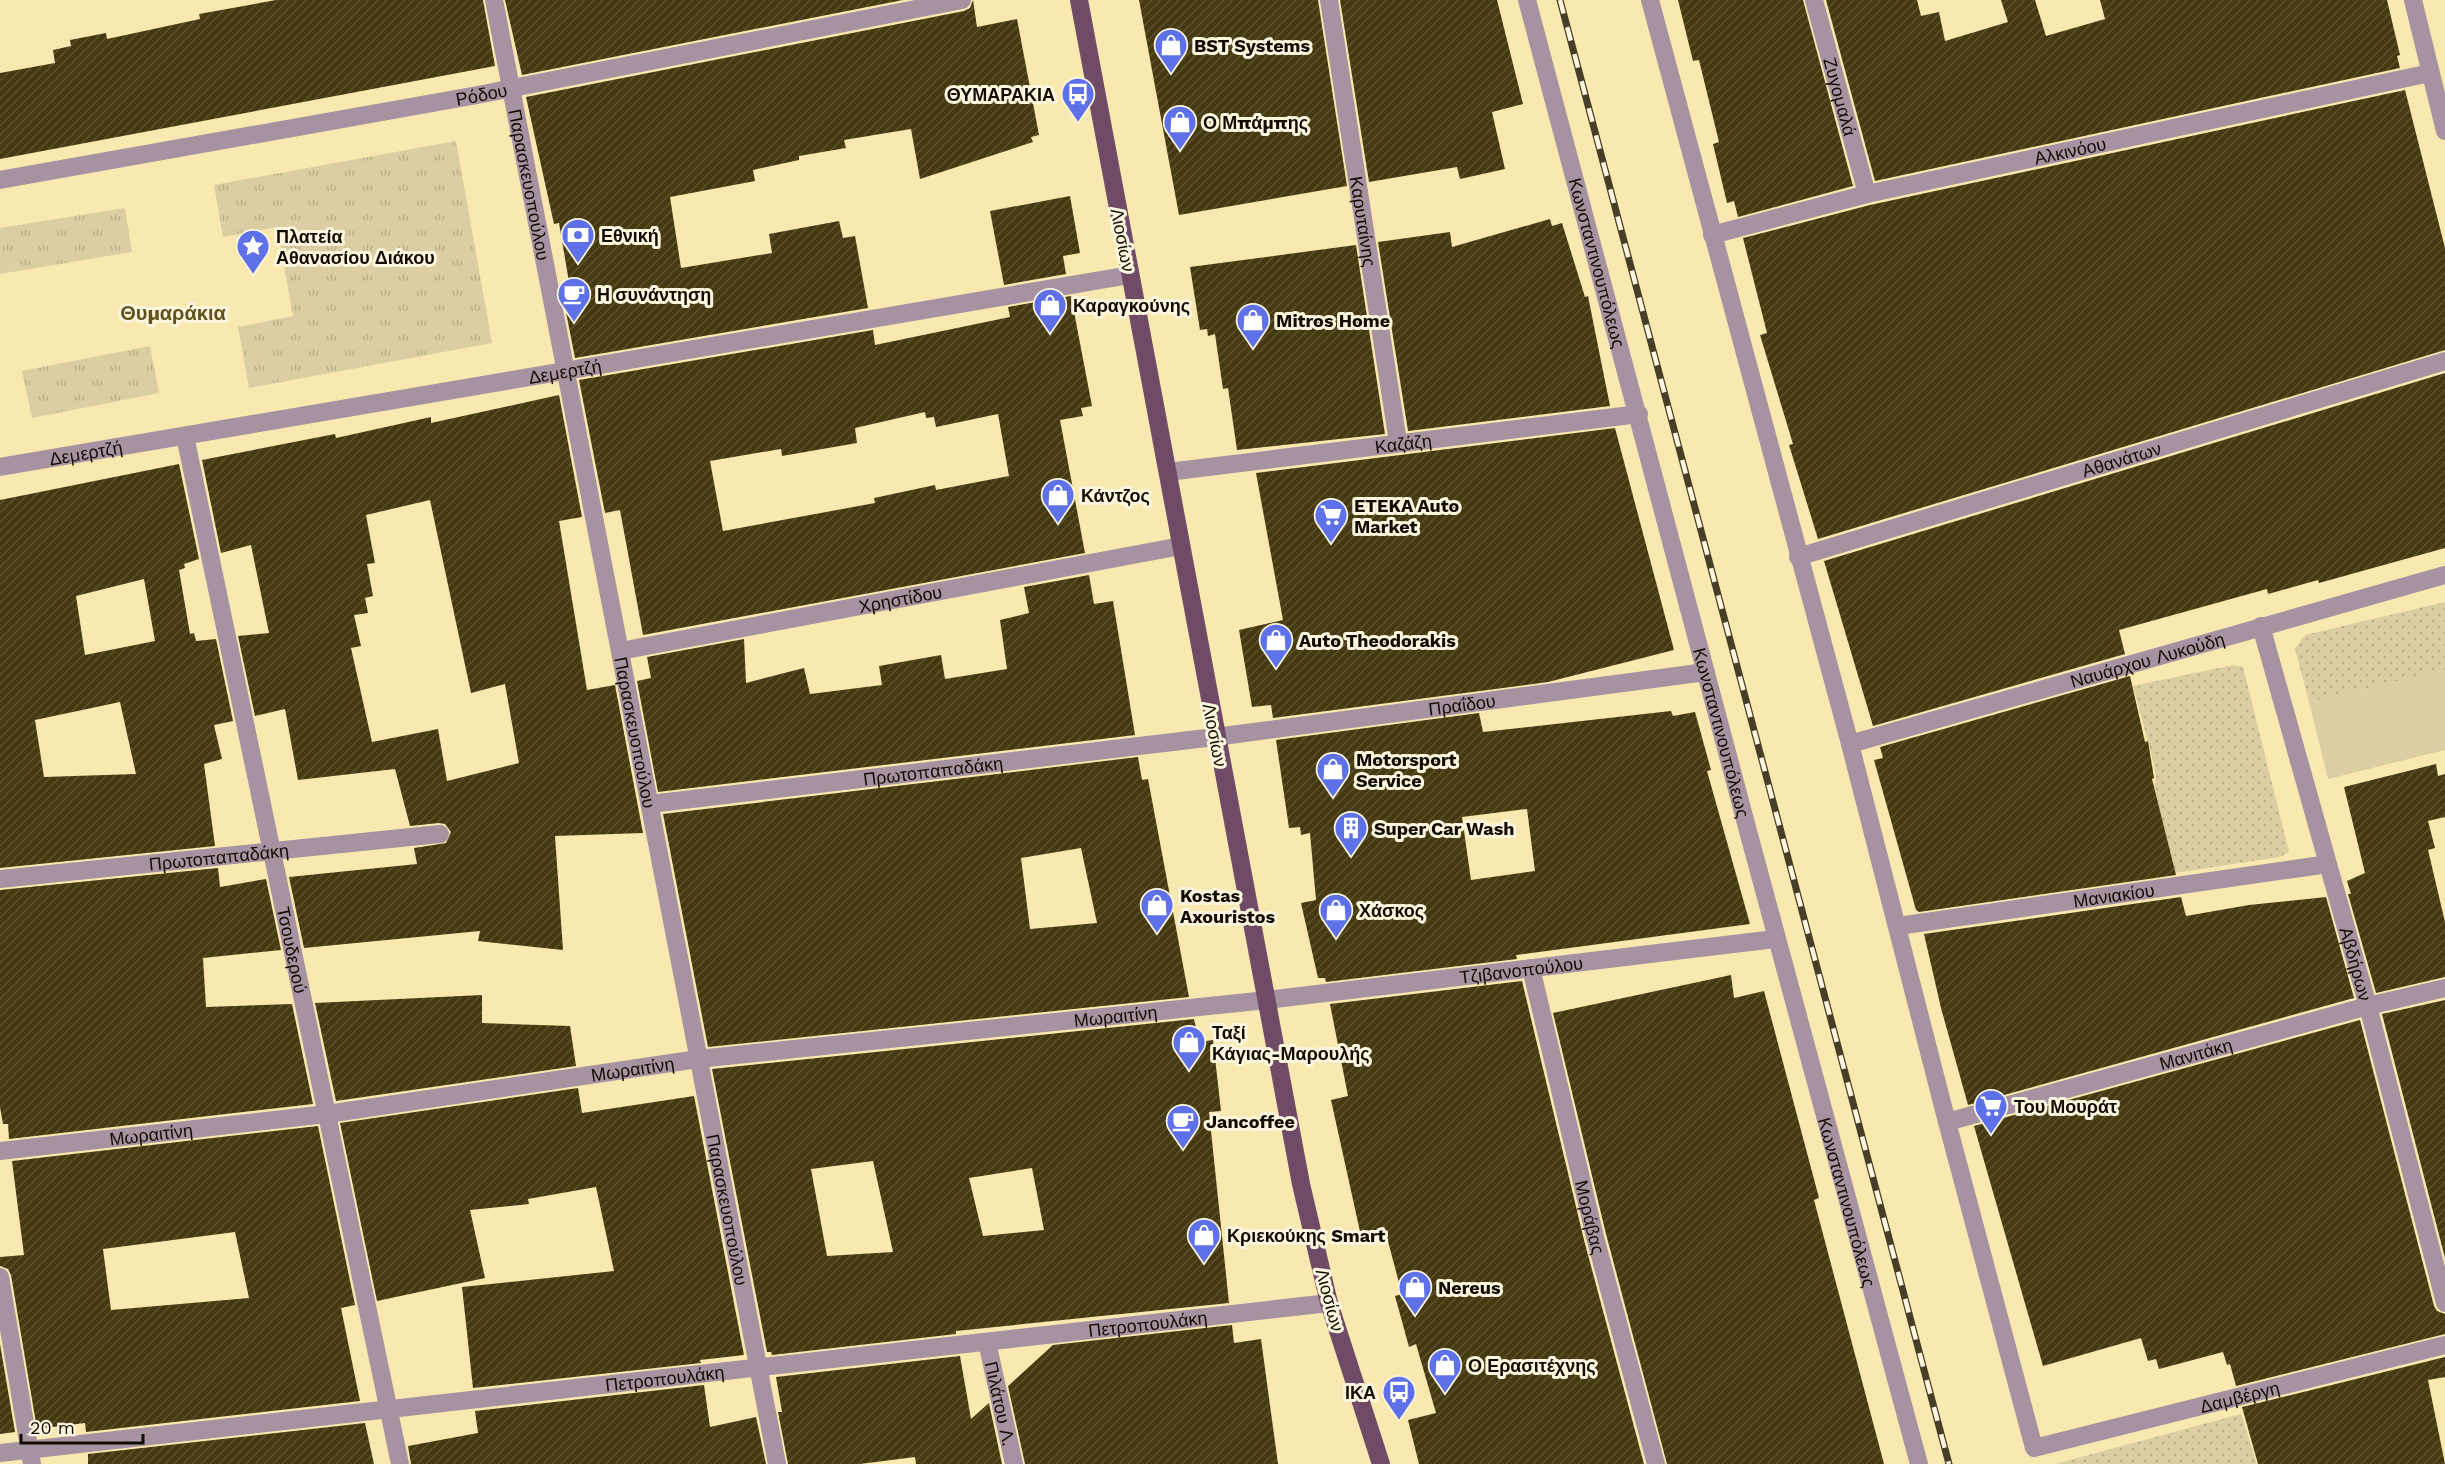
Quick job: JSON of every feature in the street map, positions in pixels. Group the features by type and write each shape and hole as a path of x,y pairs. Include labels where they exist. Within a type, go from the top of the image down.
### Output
{"main road":[{"name":"Λιοσίων","path":"1079,0 1168,472 1215,737 1302,1184 1329,1303 1381,1464"}],"street":[{"name":"Παρασκευοπούλου","path":"494,0 777,1464"},
{"name":"Ρόδου","path":"0,180 511,88 962,0"},
{"name":"Καρυταίνης","path":"1329,0 1398,442"},
{"name":"Κωνσταντινουπόλεως","path":"1527,0 1640,414 1775,939 1917,1464"},
{"path":"1650,0 1850,744 1947,1122"},
{"name":"Ζυγομαλά","path":"1814,0 1867,194"},
{"path":"2413,0 2445,131"},
{"name":"Αλκινόου","path":"1712,235 1867,194 2430,73"},
{"name":"Δεμερτζή","path":"0,468 1130,274"},
{"name":"Αθανάτων","path":"1798,557 2445,361"},
{"name":"Καζάζη","path":"1168,472 1640,414"},
{"name":"Τσουδερού","path":"185,436 400,1464"},
{"name":"Χρηστίδου","path":"620,651 1181,546"},
{"name":"Ναυάρχου Λυκούδη","path":"1850,744 2445,575"},
{"name":"Αβδήρων","path":"2261,626 2368,1006 2445,1303"},
{"name":"Πραΐδου","path":"1215,737 1706,672"},
{"name":"Πρωτοπαπαδάκη","path":"650,804 1215,737"},
{"name":"Πρωτοπαπαδάκη","path":"0,879 440,834"},
{"name":"Μανιακίου","path":"1898,926 2328,864"},
{"name":"Τζιβανοπούλου","path":"1267,1000 1775,939"},
{"name":"Μοράβας","path":"1531,968 1595,1237 1656,1464"},
{"name":"Μανιτάκη","path":"1947,1122 2368,1006 2445,988"},
{"name":"Μωραιτίνη","path":"0,1151 327,1114 698,1059 1267,1000"},
{"name":"Δαμβέργη","path":"1947,1122 2034,1448 2445,1345"},
{"path":"0,1277 31,1457"},
{"name":"Πετροπουλάκη","path":"0,1453 31,1457 389,1409 1329,1303"},
{"name":"Πιλάτου Λ.","path":"987,1342 1014,1464"}],"green space":[{"path":"456,141 492,343 249,388 238,327 293,316 277,227 223,237 214,185"},
{"path":"125,208 132,252 0,274 0,228"},
{"path":"150,346 159,393 32,418 22,371"},
{"path":"2445,602 2445,670 2309,702 2295,649 2305,635"},
{"path":"2233,665 2243,667 2289,852 2280,857 2175,873 2154,787 2156,778 2154,764 2133,686"},
{"path":"2445,670 2445,750 2328,779 2309,702"},
{"path":"2241,1414 2257,1464 2055,1464"}],"building":[{"path":"276,0 483,0 495,66 0,159 0,73 55,63 53,50 71,46 70,40 106,33 107,39 200,19 199,14"},
{"path":"505,0 903,0 522,75"},
{"path":"973,0 977,27 1017,19 1039,135 1031,137 1033,142 920,179 911,129 844,140 846,148 799,156 799,160 753,170 755,181 670,197 681,268 772,253 769,234 839,221 843,238 855,236 868,308 575,358 563,297 571,294 559,223 554,224 526,97 964,11 970,8"},
{"path":"1139,0 1318,0 1347,186 1179,215"},
{"path":"1340,0 1497,0 1523,104 1492,112 1505,169 1460,179 1457,167 1369,182"},
{"path":"1678,0 1803,0 1853,186 1738,217 1734,201 1727,203 1713,144 1719,142 1699,60 1693,61"},
{"path":"1826,0 1917,0 1921,16 1939,12 1945,41 2008,22 2001,0 2035,0 2046,36 2105,19 2100,0 2387,0 2400,55 2397,56 2400,68 1875,181"},
{"path":"2405,90 2445,248 2445,350 1818,539 1789,445 1793,444 1760,335 1767,333 1743,238 1870,205"},
{"path":"1070,196 1080,253 1063,256 1066,274 1004,285 990,211"},
{"path":"1550,219 1552,226 1562,223 1585,297 1588,296 1610,406 1408,431 1378,242 1450,232 1452,247"},
{"path":"1356,245 1385,434 1237,450 1228,388 1223,389 1215,334 1208,336 1207,329 1200,330 1190,267"},
{"path":"1071,296 1092,406 1081,408 1083,416 1060,420 1085,553 643,635 620,510 605,513 579,380 873,330 875,345 1010,317 1008,307","holes":["925,412 926,418 934,417 936,427 998,414 1009,476 936,490 935,485 874,498 875,503 723,531 710,461 781,449 782,456 857,443 855,428"]},
{"path":"2445,373 2445,548 2319,583 2318,580 2268,594 2267,589 2119,630 2125,654 1873,726 1824,561"},
{"path":"559,395 582,517 559,521 587,690 615,685 643,833 555,836 563,950 478,941 480,931 304,948 289,877 417,864 414,848 446,843 451,832 445,824 439,823 410,826 395,769 298,780 285,709 255,716 238,636 269,633 251,545 221,553 202,460 335,434 336,438 431,417 431,423","holes":["430,500 471,693 505,684 519,763 447,781 438,729 372,742 351,648 361,646 354,615 368,613 365,598 373,596 367,564 375,563 366,515"]},
{"path":"1615,428 1674,650 1548,682 1273,718 1271,705 1252,707 1239,630 1283,620 1256,473"},
{"path":"179,464 199,559 184,564 185,568 179,570 190,634 194,633 196,641 216,639 233,721 214,725 222,759 204,764 215,846 0,868 0,500","holes":["144,579 155,641 85,655 76,596","120,702 136,774 44,777 35,720"]},
{"path":"1089,575 1094,604 1113,601 1135,735 658,792 637,681 651,678 647,657 744,639 746,683 804,668 810,694 882,685 879,666 941,655 945,679 1007,669 1000,620 1029,613 1024,587"},
{"path":"2130,676 2145,742 2148,741 2154,778 2152,779 2176,875 1919,912 1916,910 1874,760 1883,758 1880,747"},
{"path":"1671,711 1673,716 1695,712 1711,770 1707,771 1750,924 1516,955 1517,959 1326,982 1325,978 1318,978 1301,903 1316,900 1310,833 1301,835 1300,827 1289,828 1276,740 1479,713 1483,732","holes":["1527,809 1535,871 1471,880 1462,817"]},
{"path":"1138,757 1142,780 1148,779 1189,997 708,1047 663,814","holes":["1081,848 1097,923 1030,929 1021,858"]},
{"path":"2436,764 2438,776 2445,774 2445,817 2428,821 2435,848 2428,850 2445,922 2445,977 2376,993 2348,894 2351,894 2347,881 2365,873 2344,787"},
{"path":"218,868 220,887 266,879 281,950 203,958 206,1007 292,1004 313,1104 9,1139 8,1124 3,1124 0,1107 0,890"},
{"path":"2181,897 2186,916 2249,905 2326,897 2354,998 1968,1105 1941,1008 1924,934"},
{"path":"1731,975 1734,998 1764,991 1819,1198 1814,1200 1884,1464 1667,1464 1606,1234 1553,1013"},
{"path":"1522,981 1584,1240 1644,1464 1419,1464 1408,1420 1436,1413 1416,1344 1409,1347 1395,1296 1402,1294 1385,1230 1361,1236 1331,1100 1348,1096 1330,1004"},
{"path":"482,995 482,1023 570,1026 576,1066 336,1101 315,1003"},
{"path":"2445,1000 2445,1258 2382,1014"},
{"path":"1194,1019 1199,1042 1213,1040 1221,1111 1209,1112 1229,1303 956,1331 956,1334 772,1355 771,1352 767,1352 712,1069","holes":["873,1161 893,1252 827,1256 811,1169","1032,1168 1044,1230 983,1236 969,1178"]},
{"path":"2360,1020 2434,1306 2437,1311 2445,1314 2445,1334 2236,1386 2230,1364 2227,1365 2223,1352 2159,1369 2156,1359 2148,1361 2141,1338 2043,1366 1974,1126"},
{"path":"578,1088 582,1113 694,1096 744,1355 700,1360 701,1363 473,1388 462,1287 614,1271 596,1187 528,1199 529,1204 470,1210 485,1278 377,1301 340,1123"},
{"path":"318,1126 355,1305 341,1308 360,1401 86,1432 85,1423 37,1429 11,1275 8,1269 0,1266 0,1257 24,1255 12,1161","holes":["235,1232 249,1298 111,1310 103,1249"]},
{"path":"1232,1325 1234,1343 1261,1339 1278,1464 1025,1464 1008,1386 1053,1345"},
{"path":"0,1344 15,1432 0,1434"},
{"path":"960,1356 971,1419 989,1403 1002,1464 916,1464 915,1457 860,1464 788,1464 778,1412 782,1412 776,1377"},
{"path":"2445,1357 2445,1377 2428,1380 2445,1464 2258,1464 2242,1407"},
{"path":"704,1385 710,1427 756,1417 766,1464 411,1464 408,1446 478,1433 475,1411"},
{"path":"365,1423 374,1464 88,1464 88,1454"}],"railway":[{"path":"1560,0 1949,1464"}],"place":[{"name":"BST Systems","path":"1171,74"},
{"name":"ΘΥΜΑΡΑΚΙΑ","path":"1078,123"},
{"name":"Ο Μπάμπης","path":"1180,151"},
{"name":"Εθνική","path":"578,264"},
{"name":"Πλατεία Αθανασίου Διάκου","path":"253,275"},
{"name":"Η συνάντηση","path":"574,323"},
{"name":"Καραγκούνης","path":"1050,334"},
{"name":"Mitros Home","path":"1253,349"},
{"name":"Κάντζος","path":"1058,524"},
{"name":"ETEKA Auto Market","path":"1331,544"},
{"name":"Auto Theodorakis","path":"1276,669"},
{"name":"Motorsport Service","path":"1333,798"},
{"name":"Super Car Wash","path":"1351,857"},
{"name":"Kostas Axouristos","path":"1157,934"},
{"name":"Χάσκος","path":"1336,939"},
{"name":"Ταξί Κάγιας-Μαρουλής","path":"1189,1071"},
{"name":"Του Μουράτ","path":"1991,1135"},
{"name":"Jancoffee","path":"1183,1150"},
{"name":"Κριεκούκης Smart","path":"1204,1264"},
{"name":"Nereus","path":"1415,1316"},
{"name":"Ο Ερασιτέχνης","path":"1445,1394"},
{"name":"ΙΚΑ","path":"1399,1421"}],"district":[{"name":"Θυμαράκια","path":"173,313"}]}
